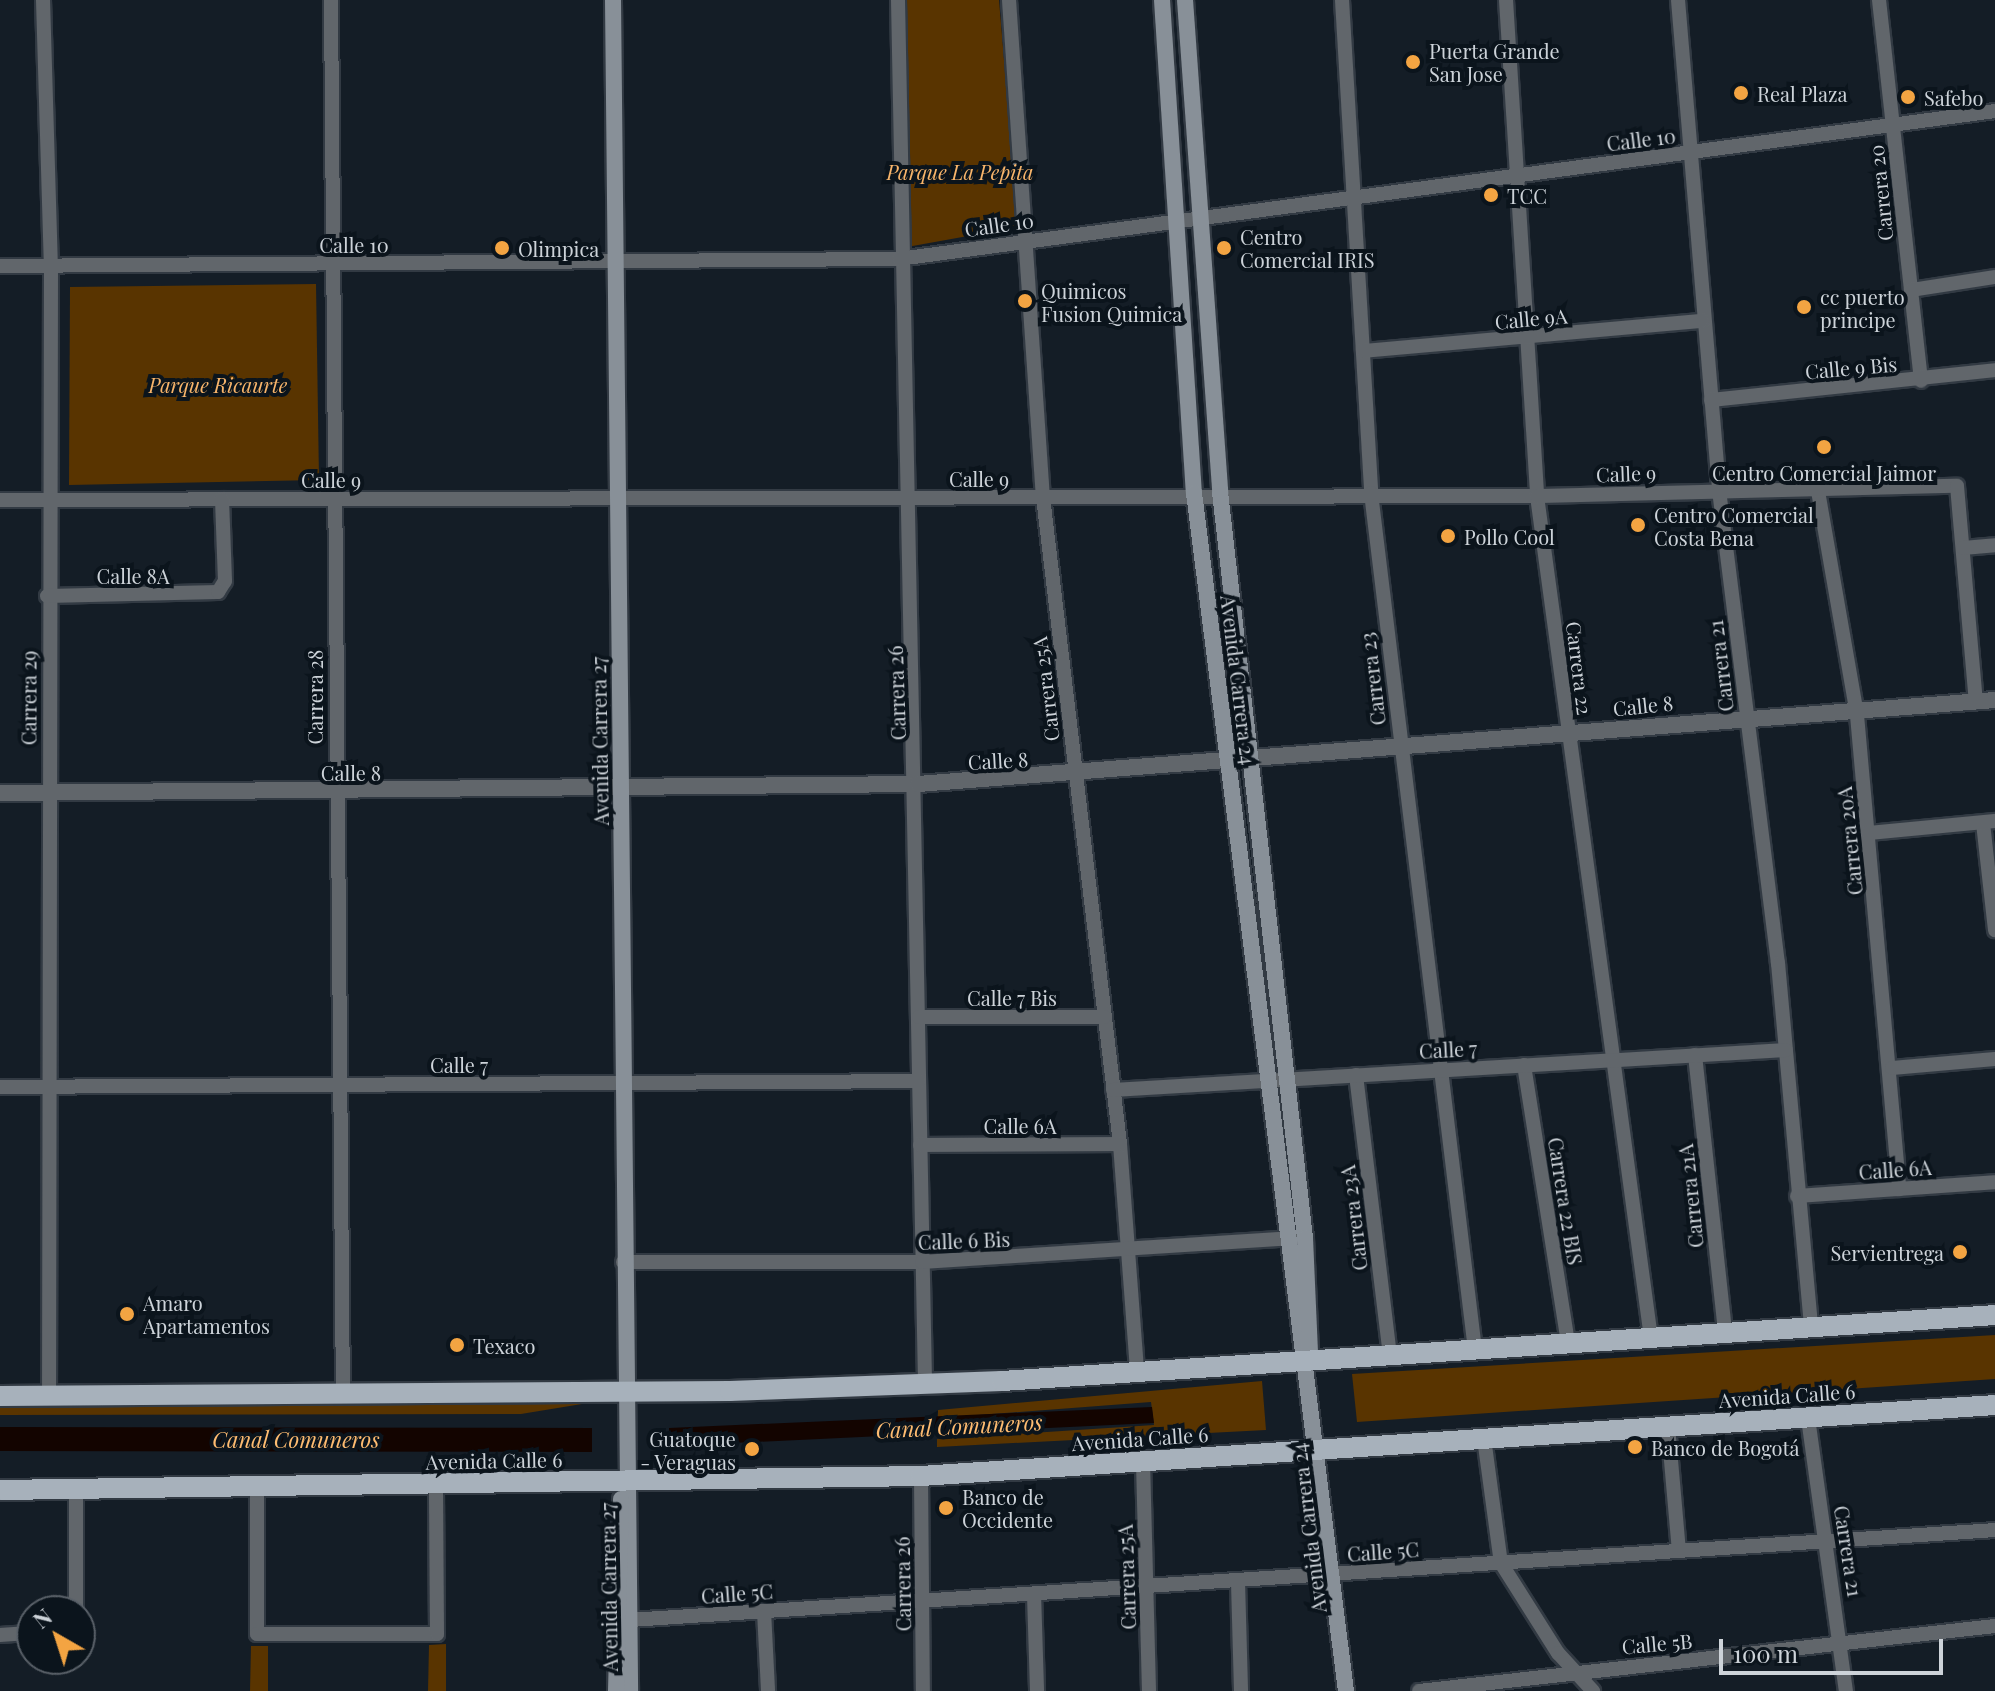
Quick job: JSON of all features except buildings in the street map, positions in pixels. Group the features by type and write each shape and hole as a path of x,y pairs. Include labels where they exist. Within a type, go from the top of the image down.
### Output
{"main road":[{"name":"Avenida Carrera 27","path":"613,0 613,500 620,792 624,1392 624,1482 616,1691"},
{"name":"Avenida Carrera 24","path":"1162,0 1194,493 1285,1239 1309,1361"},
{"name":"Avenida Carrera 24","path":"1185,0 1196,215 1220,492 1305,1238 1309,1361 1346,1691"},
{"path":"0,1396 624,1392 925,1384 1995,1315"},
{"name":"Avenida Calle 6","path":"0,1490 921,1476 1995,1405"},
{"name":"Avenida Carrera 27","path":"624,1482 630,1691"}],"street":[{"name":"Carrera 29","path":"43,0 51,266 47,499 51,1086 49,1395"},
{"name":"Carrera 28","path":"331,0 328,265 335,498 334,792 343,1394"},
{"name":"Carrera 26","path":"898,0 899,259 918,784 919,1081 925,1384"},
{"name":"Carrera 25A","path":"1009,0 1030,240 1043,497 1120,1144 1131,1253 1137,1372"},
{"name":"Carrera 23","path":"1342,0 1356,195 1371,493 1475,1350"},
{"name":"Carrera 22","path":"1506,0 1537,496 1651,1338"},
{"name":"Carrera 21","path":"1678,0 1702,321 1719,490 1786,1050 1811,1327"},
{"name":"Carrera 20","path":"1879,0 1921,381"},
{"name":"Calle 10","path":"0,266 899,259 1196,215 1995,111"},
{"path":"1911,290 1995,277"},
{"name":"Calle 9A","path":"1363,351 1702,321"},
{"name":"Calle 9 Bis","path":"1711,400 1921,381 1995,370"},
{"name":"Calle 9","path":"0,500 613,500 1043,497 1220,492 1537,496 1957,486 1963,548"},
{"name":"Carrera 20A","path":"1818,491 1857,715 1892,1068 1899,1189"},
{"name":"Calle 8A","path":"47,596 218,592 225,581 222,499"},
{"path":"1976,702 1963,548 1995,545"},
{"name":"Calle 8","path":"0,793 620,792 918,784 1400,749 1745,715 1857,715 1995,700"},
{"path":"1868,833 1989,822 1995,930"},
{"name":"Calle 7 Bis","path":"919,1017 1104,1017"},
{"name":"Calle 7","path":"1113,1090 1786,1050"},
{"name":"Carrera 21A","path":"1695,1055 1725,1333"},
{"path":"1892,1068 1995,1059"},
{"name":"Carrera 22 BIS","path":"1524,1065 1568,1343"},
{"name":"Carrera 23A","path":"1356,1075 1390,1356"},
{"name":"Calle 7","path":"0,1087 919,1081"},
{"name":"Calle 6A","path":"920,1145 1120,1144"},
{"name":"Calle 6A","path":"1797,1196 1995,1182"},
{"name":"Calle 6 Bis","path":"623,1262 922,1262 1131,1253 1305,1238"},
{"name":"Carrera 21","path":"1808,1418 1843,1644 1846,1691"},
{"path":"1668,1426 1679,1551"},
{"path":"1484,1438 1501,1563 1573,1670 1593,1691"},
{"name":"Carrera 25A","path":"1143,1462 1149,1691"},
{"name":"Carrera 26","path":"921,1476 923,1691"},
{"path":"257,1486 257,1634 437,1634 436,1484"},
{"path":"76,1489 76,1595"},
{"name":"Calle 5C","path":"630,1620 1238,1582 1679,1551 1827,1536 1995,1530"},
{"path":"1238,1582 1241,1691"},
{"path":"1034,1594 1037,1691"},
{"path":"764,1611 768,1691"},
{"name":"Calle 5B","path":"1419,1691 1573,1670 1995,1626"}],"green space":[{"name":"Parque La Pepita","path":"906,0 999,0 1018,227 907,247"},
{"name":"Parque Ricaurte","path":"316,284 319,480 69,485 70,287"},
{"path":"1995,1335 1995,1379 1357,1422 1352,1374"},
{"path":"1262,1381 1266,1430 937,1447 937,1439 1154,1425 1151,1402 938,1418 938,1410"},
{"path":"588,1403 521,1414 0,1415 0,1405"},
{"path":"446,1644 446,1691 428,1691 429,1645"},
{"path":"251,1646 268,1646 268,1691 250,1691"}],"water":[{"name":"Canal Comuneros","path":"1152,1407 1154,1423 670,1446 669,1428"},
{"name":"Canal Comuneros","path":"0,1427 592,1428 592,1452 0,1451"}],"place":[{"name":"Puerta Grande San Jose","path":"1413,62"},
{"name":"Real Plaza","path":"1741,93"},
{"name":"Safebo","path":"1908,97"},
{"name":"TCC","path":"1491,195"},
{"name":"Olimpica","path":"502,248"},
{"name":"Centro Comercial IRIS","path":"1224,248"},
{"name":"Quimicos Fusion Quimica","path":"1025,301"},
{"name":"cc puerto principe","path":"1804,307"},
{"name":"Centro Comercial Jaimor","path":"1824,447"},
{"name":"Centro Comercial Costa Bena","path":"1638,525"},
{"name":"Pollo Cool","path":"1448,536"},
{"name":"Servientrega","path":"1960,1252"},
{"name":"Amaro Apartamentos","path":"127,1314"},
{"name":"Texaco","path":"457,1345"},
{"name":"Banco de Bogotá","path":"1635,1447"},
{"name":"Guatoque - Veraguas","path":"752,1449"},
{"name":"Banco de Occidente","path":"946,1508"}]}
